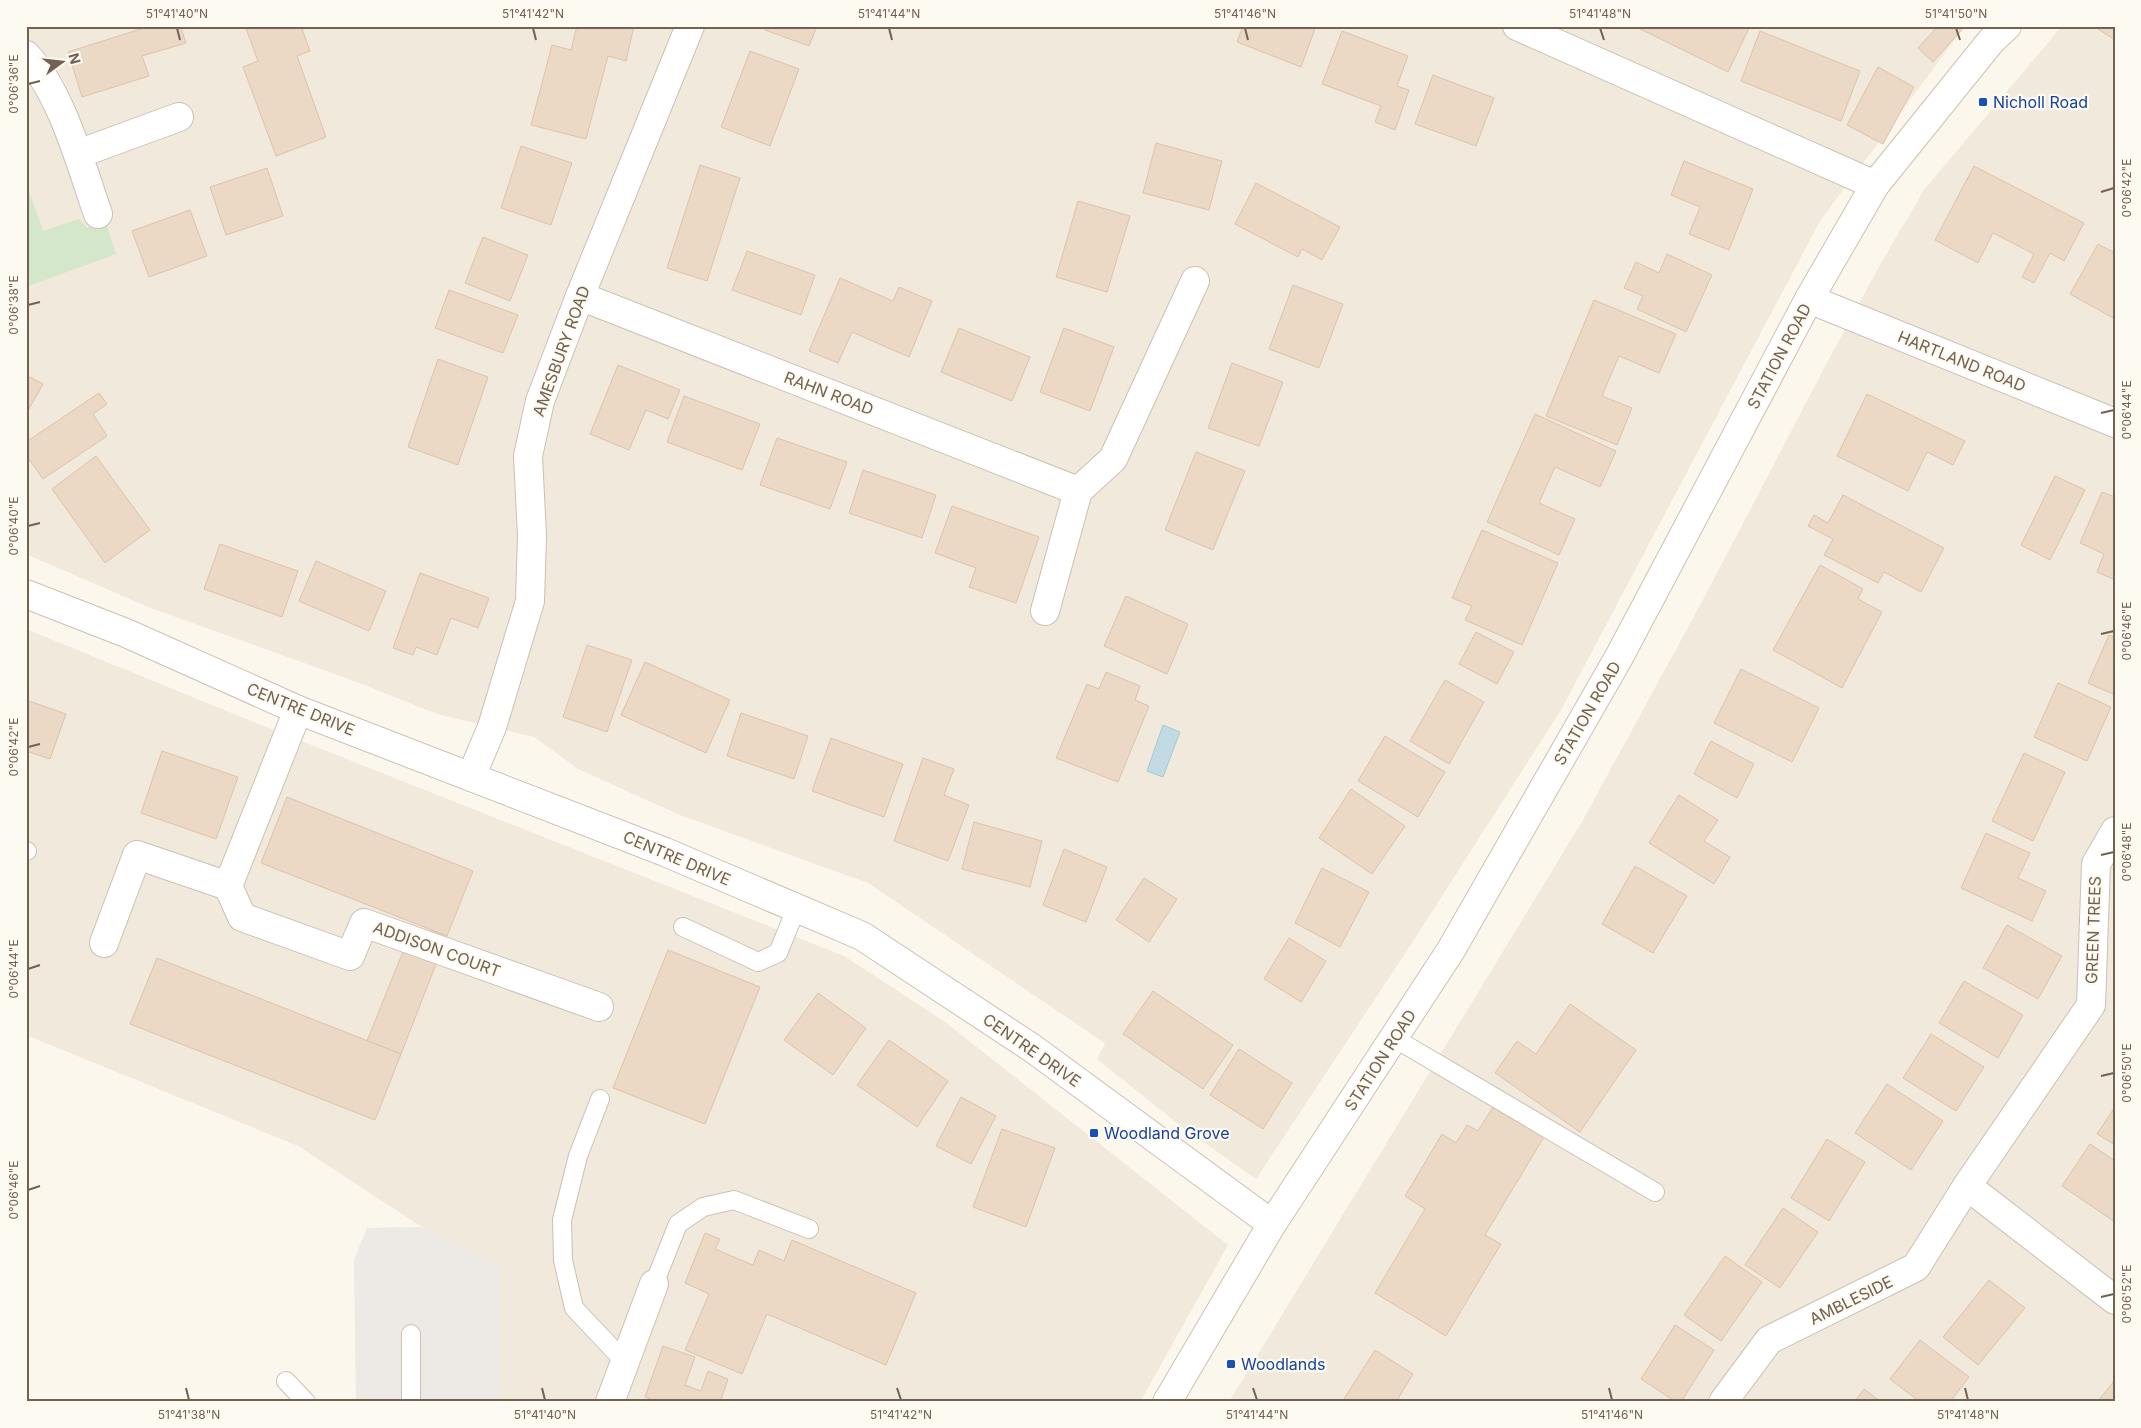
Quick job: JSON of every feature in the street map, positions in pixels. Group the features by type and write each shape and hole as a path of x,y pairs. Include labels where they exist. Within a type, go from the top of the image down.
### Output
{"street":[{"name":"AMESBURY ROAD","path":"472,777 492,727 530,601 532,536 528,456 540,401 580,296 690,26"},
{"path":"1517,26 1876,185"},
{"name":"STATION ROAD","path":"1170,1401 1272,1224 1451,950 1619,658 1809,299 1876,185 1991,41 2006,26"},
{"path":"26,55 41,71 78,154 98,214"},
{"path":"78,154 180,117"},
{"path":"1045,610 1078,491 1113,458 1195,281"},
{"name":"RAHN ROAD","path":"580,296 1078,491"},
{"name":"HARTLAND ROAD","path":"1809,299 2115,423"},
{"name":"CENTRE DRIVE","path":"26,594 126,633 298,710 665,852 862,936 1024,1042 1272,1224"},
{"path":"104,943 137,855 228,886 298,710"},
{"name":"GREEN TREES","path":"2091,1005 2096,864 2115,831"},
{"name":"ADDISON COURT","path":"228,886 242,917 350,956 364,923 598,1007"},
{"name":"AMBLESIDE","path":"1723,1402 1769,1340 1916,1267 1967,1186 2091,1005"},
{"path":"1967,1186 2115,1300"},
{"path":"610,1402 654,1284"}],"lane":[{"path":"683,927 758,962 778,953 796,909"},
{"path":"1394,1038 1655,1192"},
{"path":"600,1099 578,1156 562,1220 563,1260 574,1308 625,1362"},
{"path":"654,1284 678,1224 703,1208 734,1200 809,1230"},
{"path":"411,1334 411,1402"},
{"path":"290,1402 286,1381 306,1402"}],"shaded area":[{"path":"26,26 1965,26 1820,221 1561,710 1410,946 1256,1179 1182,1127 1097,1059 1105,1043 868,883 680,815 578,769 534,737 437,714 357,682 148,607 26,554"},
{"path":"2062,26 2115,26 2115,1402 1229,1402 1583,820 1705,596 1830,357 1880,265 1924,190"},
{"path":"26,629 266,727 844,956 945,1022 1228,1245 1140,1402 501,1402 501,1265 422,1227 298,1146 26,1035"},
{"path":"422,1227 501,1265 501,1402 356,1402 354,1260 367,1228"}],"green space":[{"path":"26,183 43,231 79,219 87,228 105,220 116,254 26,287"}],"water":[{"path":"1163,725 1180,732 1163,777 1147,771"}],"building":[{"path":"150,26 187,26 181,28 186,43 142,56 149,76 82,97 68,52"},
{"path":"245,26 301,26 310,51 297,56 326,137 276,156 243,67 258,61"},
{"path":"577,26 634,26 626,61 608,56 586,139 531,125 552,45 571,50"},
{"path":"766,26 817,26 809,46 765,30"},
{"path":"1243,26 1316,26 1301,67 1237,42"},
{"path":"1634,26 1750,26 1728,72"},
{"path":"1938,26 1965,26 1933,62 1918,48"},
{"path":"2099,26 2115,26 2115,40 2098,29"},
{"path":"1342,31 1408,56 1397,86 1409,90 1395,130 1375,122 1381,106 1322,84"},
{"path":"1760,31 1860,71 1841,121 1741,81"},
{"path":"750,51 799,69 770,146 721,127"},
{"path":"1878,67 1914,87 1883,144 1847,125"},
{"path":"1433,75 1494,98 1476,146 1415,124"},
{"path":"1156,143 1222,161 1209,210 1143,193"},
{"path":"521,146 572,163 551,225 501,208"},
{"path":"1684,161 1753,189 1729,250 1689,234 1700,207 1671,195"},
{"path":"700,165 740,178 707,281 667,268"},
{"path":"1974,166 2084,223 2064,261 2050,253 2034,283 2022,277 2034,254 1993,233 1978,263 1935,240"},
{"path":"267,168 283,216 226,235 210,187"},
{"path":"1256,183 1340,227 1322,260 1302,249 1298,257 1235,224"},
{"path":"1078,201 1130,216 1107,292 1056,277"},
{"path":"190,210 207,256 149,277 132,231"},
{"path":"483,237 528,255 510,301 465,283"},
{"path":"2098,244 2115,253 2115,319 2070,294"},
{"path":"747,251 815,275 801,315 732,290"},
{"path":"1667,254 1712,275 1686,332 1637,309 1643,296 1624,288 1636,262 1659,273"},
{"path":"840,278 893,301 899,287 932,301 909,357 852,332 838,363 809,351"},
{"path":"1293,285 1343,304 1319,368 1269,349"},
{"path":"449,290 518,315 503,353 435,328"},
{"path":"1594,300 1676,334 1659,373 1619,356 1602,396 1632,408 1617,445 1546,416"},
{"path":"959,328 1030,357 1012,401 941,372"},
{"path":"1064,328 1114,347 1090,411 1040,392"},
{"path":"438,359 488,377 458,465 408,447"},
{"path":"1232,363 1283,382 1259,446 1208,428"},
{"path":"618,365 680,390 668,419 646,410 629,450 590,434"},
{"path":"26,375 43,384 29,409 26,408"},
{"path":"99,393 107,404 93,414 107,436 43,479 26,455 26,442"},
{"path":"1867,394 1965,441 1953,465 1927,452 1908,491 1837,456"},
{"path":"684,396 760,424 742,470 667,442"},
{"path":"1535,414 1616,451 1600,487 1555,467 1539,503 1575,519 1559,555 1487,522"},
{"path":"777,438 847,462 830,509 760,485"},
{"path":"1196,452 1245,471 1213,550 1165,530"},
{"path":"96,456 150,530 105,563 52,489"},
{"path":"863,470 936,495 922,538 849,513"},
{"path":"2055,476 2085,490 2050,560 2021,545"},
{"path":"2102,492 2115,497 2115,580 2097,572 2104,554 2080,543"},
{"path":"1843,495 1944,548 1921,592 1884,572 1878,583 1824,555 1833,539 1808,526 1814,515 1828,523"},
{"path":"952,506 1039,537 1016,603 969,587 976,568 935,553"},
{"path":"1482,530 1558,563 1522,645 1465,620 1472,606 1452,598"},
{"path":"220,544 298,571 282,617 204,589"},
{"path":"316,561 386,591 369,631 299,601"},
{"path":"1820,565 1863,589 1858,599 1882,612 1842,688 1773,650"},
{"path":"420,573 489,598 478,628 451,618 437,655 416,647 413,655 393,648"},
{"path":"1126,596 1188,624 1167,674 1104,646"},
{"path":"1476,632 1514,652 1497,684 1459,664"},
{"path":"2109,635 2115,637 2115,695 2088,683"},
{"path":"587,645 632,660 607,732 563,717"},
{"path":"645,662 730,700 706,753 621,715"},
{"path":"1741,669 1819,708 1792,762 1714,723"},
{"path":"1106,672 1140,686 1135,700 1149,706 1118,782 1056,758 1087,684 1099,689"},
{"path":"1445,680 1484,702 1449,764 1410,741"},
{"path":"2058,683 2111,707 2087,761 2034,737"},
{"path":"26,700 66,714 50,759 26,751"},
{"path":"741,713 808,736 794,779 727,756"},
{"path":"1385,736 1445,772 1418,817 1358,781"},
{"path":"831,738 903,764 884,817 812,791"},
{"path":"1711,741 1754,764 1737,798 1694,774"},
{"path":"162,751 238,777 216,839 141,813"},
{"path":"2024,753 2065,772 2033,841 1992,821"},
{"path":"923,758 954,769 944,795 969,805 948,861 894,841"},
{"path":"1351,789 1405,826 1372,874 1319,838"},
{"path":"1679,795 1718,820 1704,841 1730,857 1714,884 1649,843"},
{"path":"287,797 473,871 447,936 261,863"},
{"path":"974,822 1042,841 1030,887 962,869"},
{"path":"1986,833 2030,853 2018,878 2046,891 2032,921 1961,888"},
{"path":"1064,849 1107,867 1086,922 1043,905"},
{"path":"1635,866 1687,896 1653,953 1602,924"},
{"path":"1322,868 1369,892 1340,947 1295,923"},
{"path":"1144,878 1177,899 1149,942 1116,920"},
{"path":"2007,925 2062,956 2038,999 1983,968"},
{"path":"431,930 447,936 401,1054 367,1041 404,949 420,956"},
{"path":"1289,938 1326,961 1301,1002 1264,979"},
{"path":"668,950 760,987 705,1124 613,1088"},
{"path":"157,958 401,1054 375,1120 130,1024"},
{"path":"1964,981 2023,1015 1998,1058 1939,1023"},
{"path":"1153,991 1233,1045 1203,1089 1123,1034"},
{"path":"818,993 866,1028 833,1075 784,1040"},
{"path":"1570,1004 1636,1050 1580,1132 1495,1073 1517,1041 1536,1054"},
{"path":"1931,1034 1984,1067 1956,1111 1903,1078"},
{"path":"889,1040 948,1081 917,1127 857,1085"},
{"path":"1239,1049 1292,1083 1263,1129 1210,1095"},
{"path":"1887,1084 1943,1121 1911,1170 1855,1133"},
{"path":"961,1097 996,1116 971,1164 936,1146"},
{"path":"1493,1107 1544,1137 1485,1235 1501,1244 1446,1336 1375,1293 1425,1209 1405,1196 1442,1134 1456,1143 1467,1125 1478,1131"},
{"path":"2115,1107 2115,1145 2097,1134"},
{"path":"1002,1129 1055,1148 1026,1227 973,1207"},
{"path":"1827,1139 1865,1162 1829,1221 1791,1198"},
{"path":"2090,1144 2115,1161 2115,1222 2062,1186"},
{"path":"1783,1208 1818,1232 1780,1288 1745,1265"},
{"path":"705,1233 720,1239 715,1249 753,1265 759,1250 784,1261 792,1240 916,1293 886,1365 767,1314 742,1374 685,1350 709,1294 685,1283"},
{"path":"1725,1256 1762,1282 1721,1341 1684,1315"},
{"path":"1989,1280 2025,1308 1978,1365 1943,1337"},
{"path":"1675,1325 1714,1350 1681,1402 1676,1402 1641,1379"},
{"path":"1920,1340 1969,1377 1950,1402 1920,1402 1890,1379"},
{"path":"663,1346 695,1357 685,1385 701,1391 708,1371 728,1379 720,1402 658,1402 645,1397"},
{"path":"1375,1350 1413,1374 1396,1402 1342,1402"},
{"path":"2115,1380 2115,1402 2097,1402"},
{"path":"1864,1389 1881,1402 1854,1402"}],"place":[{"name":"Nicholl Road","path":"1983,102"},
{"name":"Woodland Grove","path":"1094,1133"},
{"name":"Woodlands","path":"1231,1364"}]}
